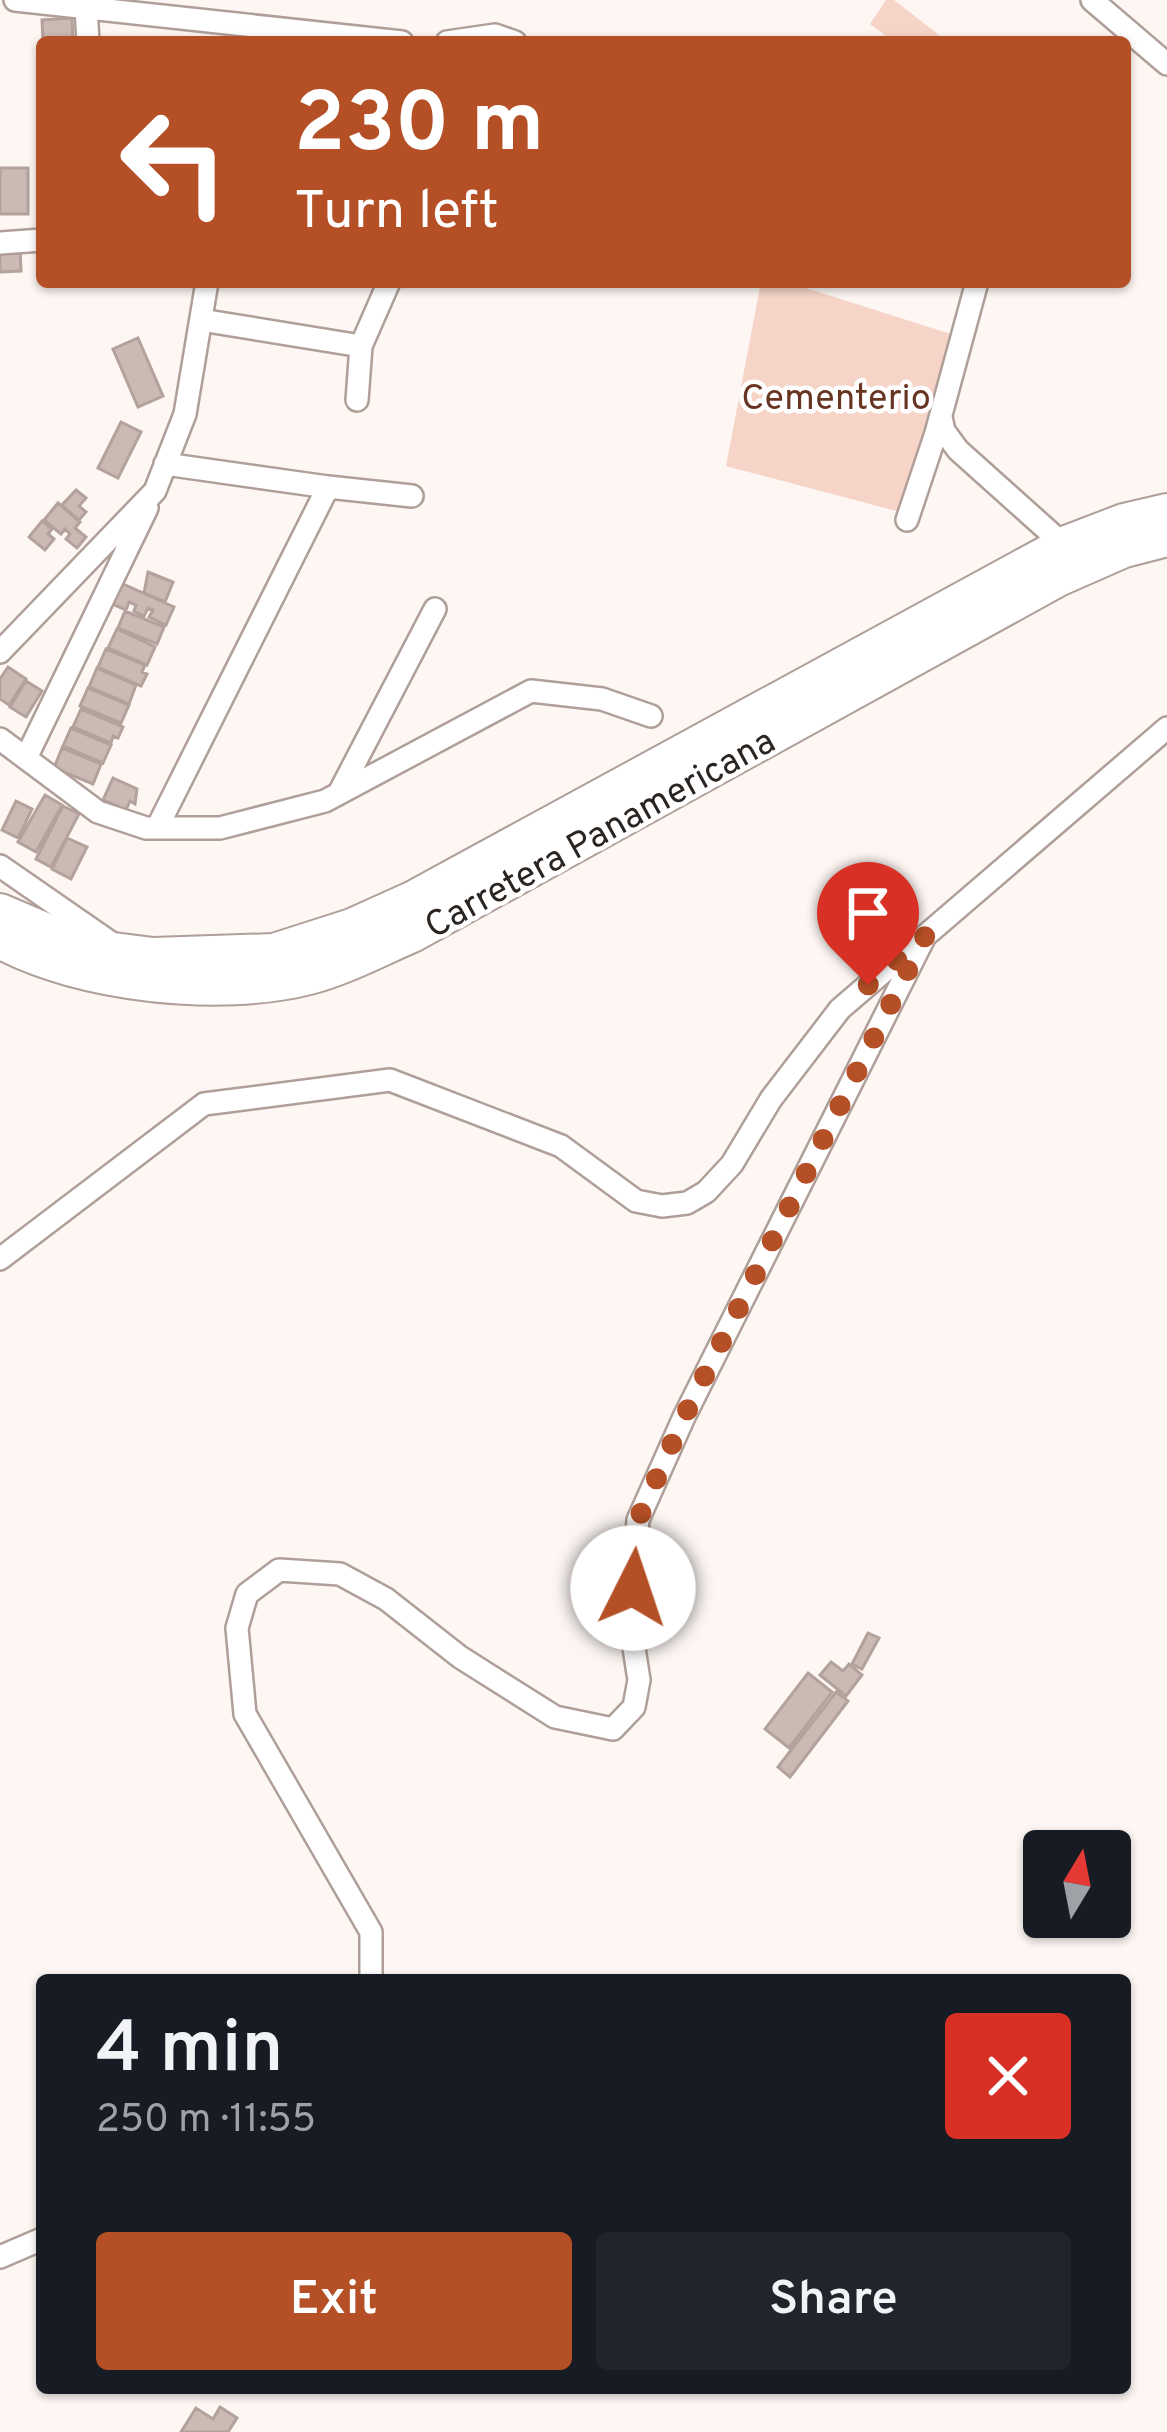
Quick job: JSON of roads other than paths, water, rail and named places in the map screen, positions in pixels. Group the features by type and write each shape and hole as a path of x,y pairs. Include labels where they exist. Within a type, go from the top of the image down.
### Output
{"highway":[{"name":"Carretera Panamericana","path":"2,935 153,956 274,952 352,927 412,900 1064,545 1167,512"},
{"name":"Carretera Panamericana","path":"2,935 107,976 169,986 236,985 308,976 412,934 1058,578 1124,549 1167,538"}],"street":[{"path":"15,0 86,8 110,5 215,32 294,36"},
{"path":"1092,0 1167,64"},
{"path":"86,8 88,36"},
{"path":"0,244 36,241"},
{"path":"26,758 166,464 185,414 206,288"},
{"path":"357,400 361,346 385,288"},
{"path":"907,520 975,288"},
{"path":"201,320 361,346"},
{"path":"941,417 944,431 958,450 1064,545"},
{"path":"166,464 412,496"},
{"path":"157,828 328,487"},
{"path":"0,652 155,491"},
{"path":"338,794 435,609"},
{"path":"0,739 98,812 157,828 220,828 325,801 532,691 602,699 651,716"},
{"path":"0,1259 204,1104 391,1080 562,1146 636,1201 662,1206 687,1203 706,1192 732,1164 771,1099 840,1009 1167,728"},
{"path":"0,866 124,952"},
{"path":"370,1974 371,1932 245,1714 237,1628 248,1594 279,1570 340,1574 386,1599 460,1657 555,1717 613,1729 634,1707 639,1680 630,1622 638,1520 684,1417 925,936"},
{"path":"0,2257 36,2242"}],"park label":[{"name":"Cementerio","path":"836,396"}]}
